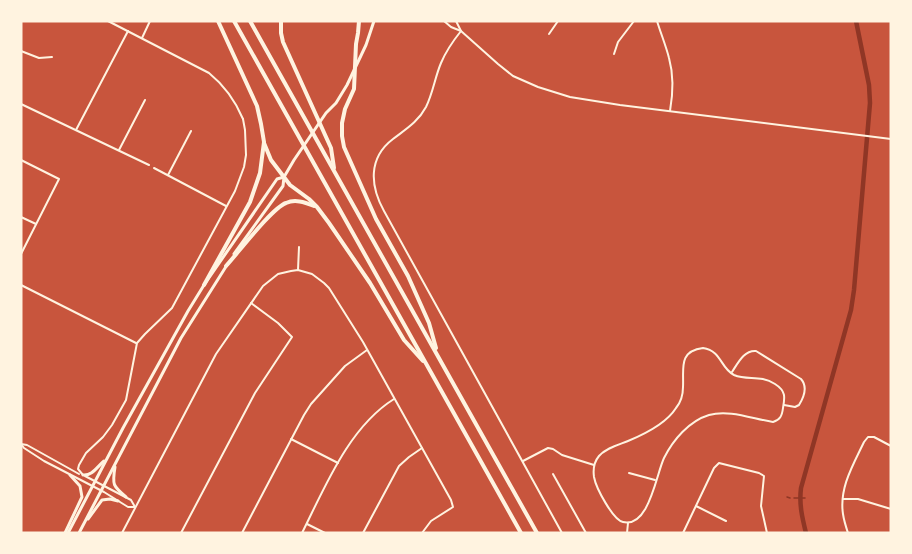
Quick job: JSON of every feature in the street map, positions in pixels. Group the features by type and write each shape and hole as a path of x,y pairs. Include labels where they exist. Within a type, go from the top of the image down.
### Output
{"highway":[{"path":"218,21 256,106 264,142 271,160 290,185 309,198 317,207 370,284 404,340 428,366"},
{"path":"234,21 521,533"},
{"path":"250,21 537,533"},
{"path":"281,21 283,42 331,148 335,172"},
{"path":"358,21 354,89 342,123 344,147 376,219 408,276 429,323 439,358"},
{"path":"204,285 250,202 260,172 264,142"},
{"path":"226,266 282,204 298,201 317,207"}],"main road":[{"path":"79,533 181,338 226,266 283,186 284,177 294,160 326,113 336,103 355,70 374,21"},
{"path":"67,533 174,335 204,285 277,179 284,177"},
{"path":"82,475 91,474 108,458"},
{"path":"116,462 113,485 126,497"},
{"path":"67,533 82,497 80,486 70,475"},
{"path":"83,525 102,500 118,501"}],"street":[{"path":"82,475 78,469 82,460 112,425 128,394 137,344 172,308 235,190 244,167 246,145 243,119 238,105 228,91 209,73 108,21"},
{"path":"142,39 150,21"},
{"path":"444,21 461,31 506,70 524,82 570,97 891,139"},
{"path":"456,21 461,31"},
{"path":"549,34 558,21"},
{"path":"614,54 618,42 634,21"},
{"path":"657,21 672,73 670,111"},
{"path":"76,130 128,31"},
{"path":"461,31 445,55 422,114 409,128 388,144 378,159 374,175 374,189 378,201 562,533"},
{"path":"21,51 39,58 52,57"},
{"path":"119,150 145,100"},
{"path":"21,104 149,165"},
{"path":"168,175 191,130"},
{"path":"21,160 59,179 21,254"},
{"path":"154,168 227,206"},
{"path":"21,217 36,224"},
{"path":"298,270 299,247"},
{"path":"122,533 212,361 263,286 284,272 298,270 312,274 324,283 367,350 453,507 431,521 422,533"},
{"path":"21,285 137,344"},
{"path":"181,533 255,393 292,337 278,323 251,303"},
{"path":"708,349 718,356 731,373 770,381 784,391 784,405 780,418 772,422 723,413 709,415 695,422 685,430 664,458 644,513 634,522 619,520 612,513 596,483 595,465 600,455 647,432 669,417 676,409 684,388 683,363 690,352 708,349"},
{"path":"242,533 304,415 345,366 367,350"},
{"path":"731,373 745,353 750,350 756,351 805,383 806,390 799,405 795,407 784,405"},
{"path":"302,533 351,441 375,414 394,399"},
{"path":"848,533 843,514 843,499 848,476 864,442 868,437 874,437 891,446"},
{"path":"291,439 338,464"},
{"path":"21,444 27,445 126,497 135,507 128,507 101,490 39,458 21,444"},
{"path":"363,533 399,466 422,448"},
{"path":"523,461 548,448 562,455 595,465"},
{"path":"683,533 714,468 719,463 759,473 764,477 761,506 767,533"},
{"path":"629,473 655,480"},
{"path":"553,474 586,533"},
{"path":"843,499 858,499 891,509"},
{"path":"696,506 726,521"},
{"path":"627,533 628,523"},
{"path":"307,524 325,533"}],"waterway":[{"path":"806,533 801,510 801,488 851,310 854,290 870,103 869,85 856,21"},
{"path":"794,498 805,498"}]}
